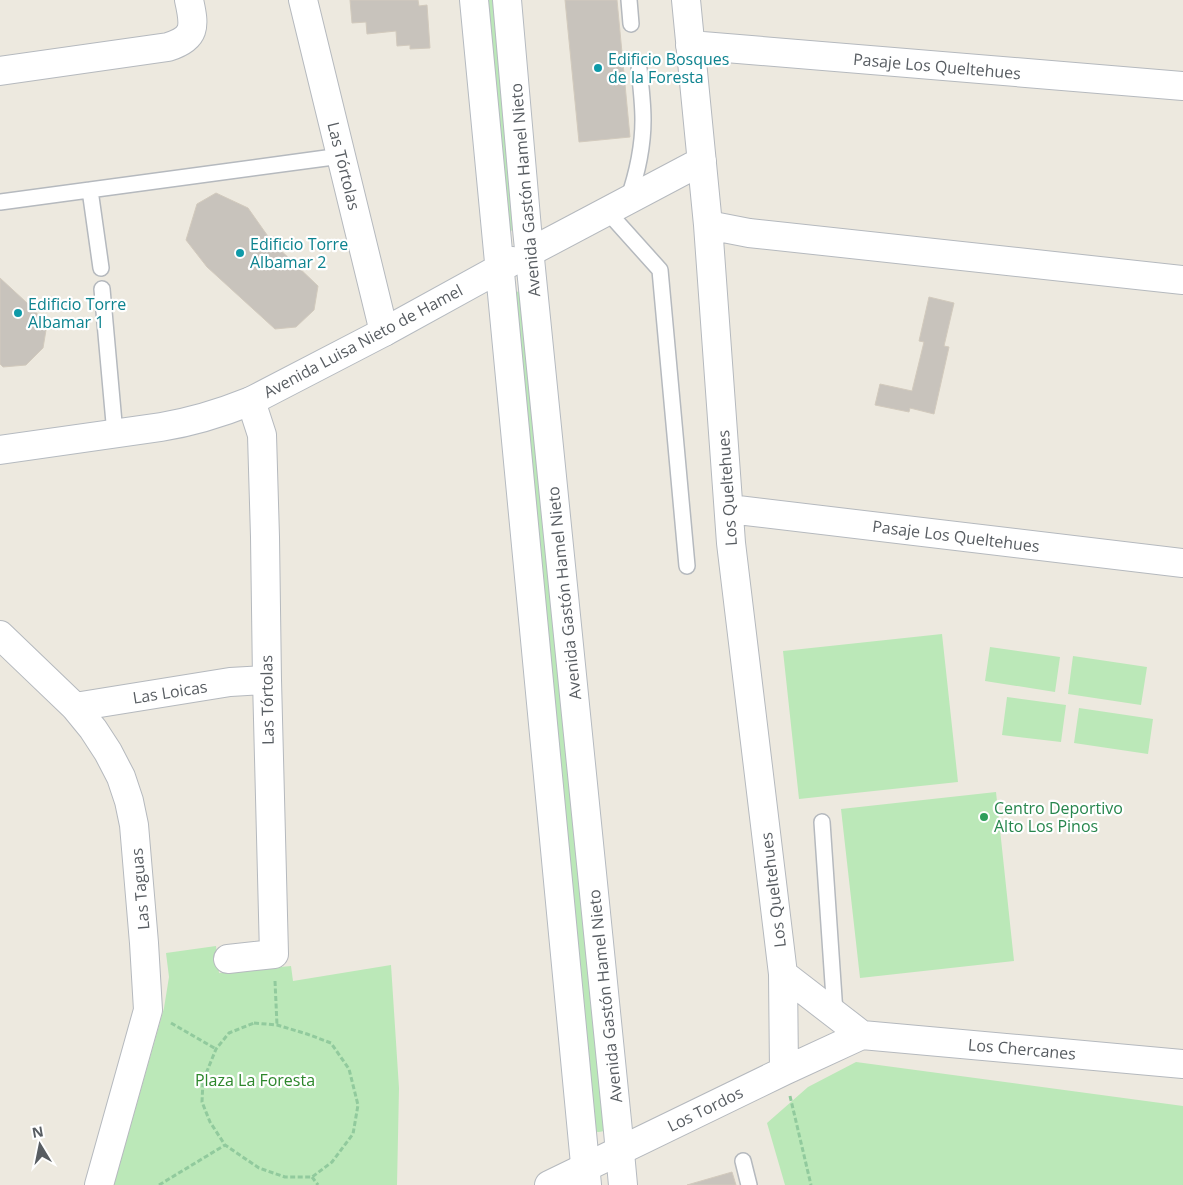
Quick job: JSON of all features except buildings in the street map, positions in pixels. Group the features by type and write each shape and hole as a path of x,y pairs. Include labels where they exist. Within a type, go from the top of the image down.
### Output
{"street":[{"path":"0,71 168,47 179,43 189,36 193,25 189,0"},
{"name":"Las Tórtolas","path":"303,0 384,332"},
{"name":"Avenida Gastón Hamel Nieto","path":"474,0 586,1176"},
{"name":"Avenida Gastón Hamel Nieto","path":"507,0 530,252 623,1185"},
{"name":"Los Queltehues","path":"686,0 708,225 731,543 783,974 784,1071"},
{"name":"Pasaje Los Queltehues","path":"690,45 1183,86"},
{"name":"Avenida Luisa Nieto de Hamel","path":"0,450 184,423 251,401 384,332 499,268 702,161"},
{"path":"708,225 749,233 1183,280"},
{"name":"Las Tórtolas","path":"251,401 262,435 274,954"},
{"name":"Pasaje Los Queltehues","path":"729,509 1183,564"},
{"name":"Las Taguas","path":"0,635 74,707 93,729 121,777 129,800 134,825 148,1010 99,1185"},
{"name":"Las Loicas","path":"74,707 230,682 267,680"},
{"path":"228,959 274,954"},
{"path":"783,974 862,1035"},
{"name":"Los Tordos","path":"549,1185 586,1176 620,1150 862,1035"},
{"name":"Los Chercanes","path":"862,1035 1183,1064"}],"lane":[{"path":"629,0 631,24"},
{"path":"639,69 643,119 642,142 636,175 617,206 660,270 687,566"},
{"path":"0,202 341,156"},
{"path":"90,190 100,268"},
{"path":"102,289 116,434"},
{"path":"822,822 834,1013"},
{"path":"743,1161 749,1185"}],"path":[{"path":"274,954 277,1025"},
{"path":"148,1010 216,1049"},
{"path":"254,1023 277,1025 331,1043 349,1069 358,1105 354,1134 332,1162 312,1177 285,1177 259,1168 224,1146 210,1122 202,1102 204,1081 216,1049 229,1033 254,1023"},
{"path":"784,1071 811,1185"},
{"path":"159,1185 224,1146"},
{"path":"312,1177 318,1185"}],"green space":[{"path":"485,0 497,0 515,230 510,231"},
{"path":"521,291 607,1129 599,1132 593,1131 511,296"},
{"path":"942,634 958,782 799,799 783,651"},
{"path":"990,647 1060,657 1055,692 985,681"},
{"path":"1073,656 1147,667 1141,705 1068,694"},
{"path":"1007,697 1066,705 1061,742 1002,735"},
{"path":"1079,708 1153,719 1148,754 1074,743"},
{"path":"996,792 1014,961 860,978 841,809"},
{"name":"Plaza La Foresta","path":"216,946 219,973 291,966 293,981 391,965 399,1088 397,1185 114,1185 164,1008 169,977 166,953"},
{"path":"856,1062 1183,1106 1183,1185 785,1185 767,1123 808,1087"}],"place":[{"name":"Edificio Bosques de la Foresta","path":"598,68"},
{"name":"Edificio Torre Albamar 2","path":"240,253"},
{"name":"Edificio Torre Albamar 1","path":"18,313"},
{"name":"Centro Deportivo Alto Los Pinos","path":"984,817"}]}
